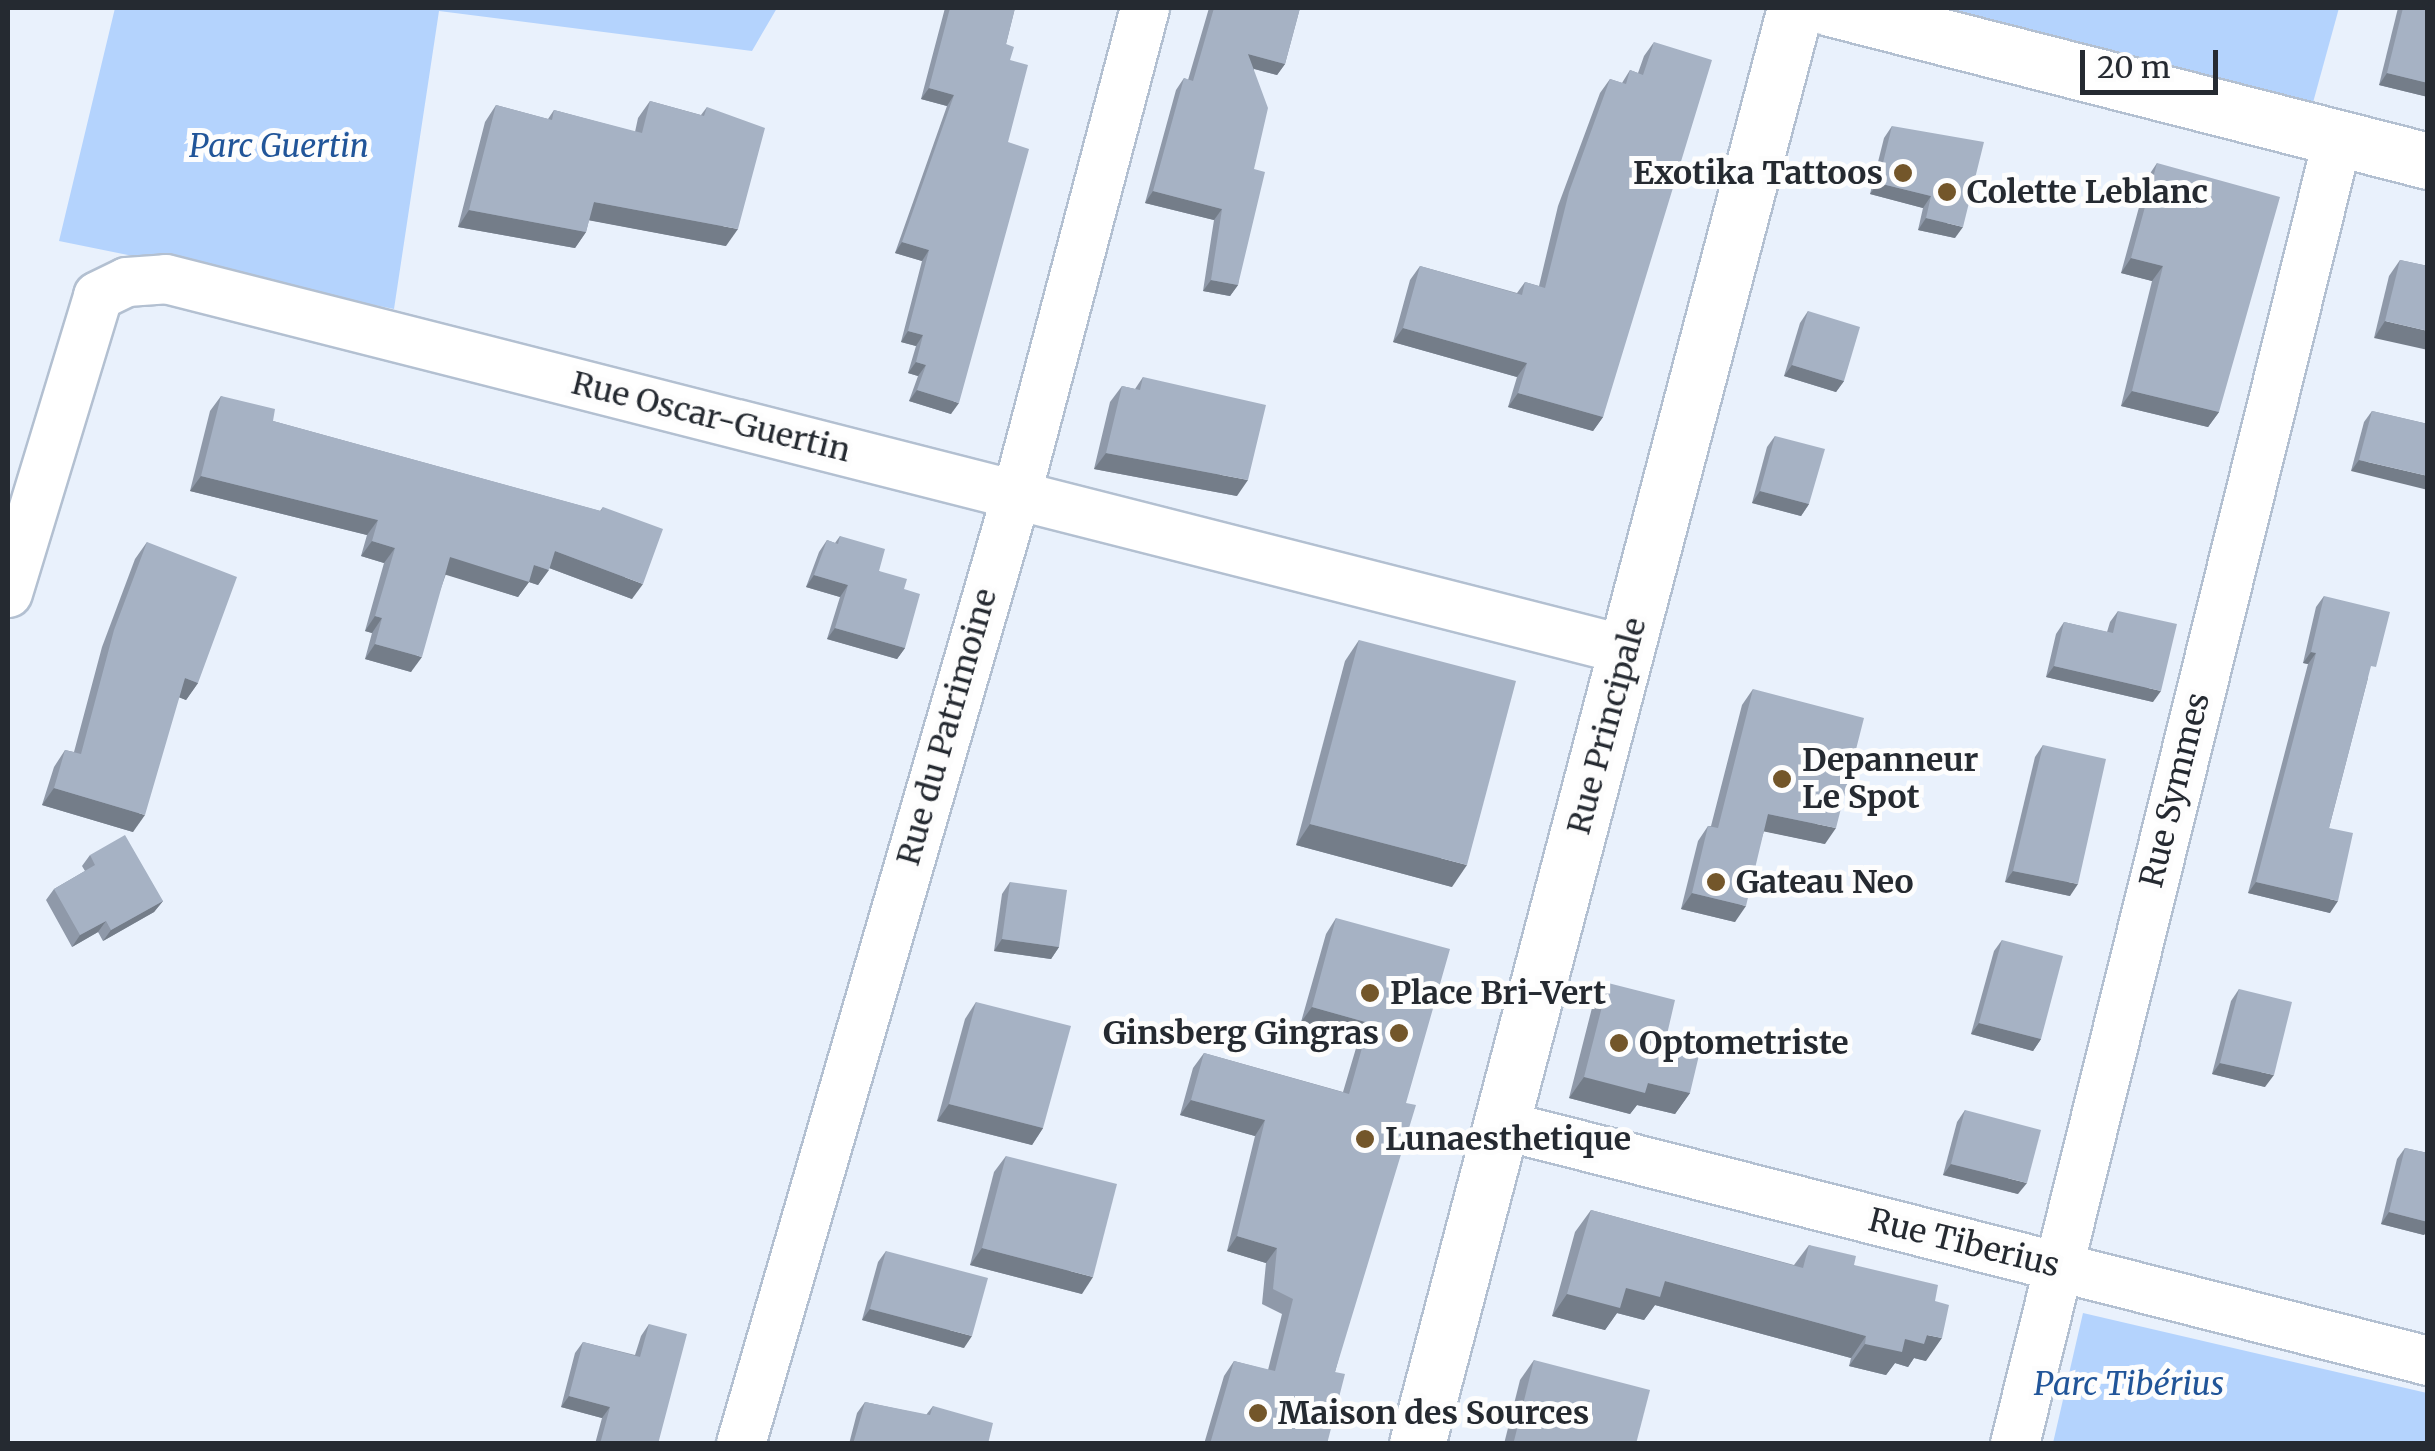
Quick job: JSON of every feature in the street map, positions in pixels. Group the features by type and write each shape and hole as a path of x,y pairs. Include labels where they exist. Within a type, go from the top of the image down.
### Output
{"street":[{"name":"Rue du Patrimoine","path":"742,1444 1016,496 1145,8"},
{"name":"Rue Principale","path":"1417,1444 1796,8"},
{"path":"1830,8 2428,162"},
{"name":"Rue Symmes","path":"2015,1444 2338,138"},
{"name":"Rue Oscar-Guertin","path":"8,593 83,333 98,296 127,282 166,279 1626,650"},
{"name":"Rue Tiberius","path":"1501,1126 2428,1361"}],"green space":[{"name":"Parc Guertin","path":"115,8 777,8 752,51 439,11 394,309 59,241"},
{"path":"1830,8 2339,8 2306,128"},
{"name":"Parc Tibérius","path":"2083,1313 2427,1393 2427,1443 2053,1443"}],"building":[{"path":"950,8 1015,8 1006,44 1014,47 1010,60 1028,65 1008,142 1029,149 959,403 917,390 926,365 916,362 923,335 908,331 929,250 902,242 954,95 929,88"},
{"path":"1214,8 1300,8 1285,64 1248,54 1268,108 1254,169 1265,172 1238,285 1211,280 1222,209 1153,191 1184,78 1193,81"},
{"path":"2403,8 2428,8 2428,83 2387,73"},
{"path":"1654,42 1712,60 1603,417 1518,393 1527,363 1403,328 1420,266 1522,295 1525,282 1545,288 1569,192 1610,79 1626,84 1630,70 1643,75"},
{"path":"650,101 704,116 707,107 765,128 738,229 594,202 586,232 469,210 496,105 552,120 554,110 642,133"},
{"path":"1892,126 1984,142 1963,227 1926,218 1931,196 1878,183"},
{"path":"2157,163 2280,197 2219,412 2132,391 2163,266 2131,258"},
{"path":"2400,260 2428,266 2428,331 2385,321"},
{"path":"1808,311 1860,327 1844,381 1792,365"},
{"path":"1143,377 1266,405 1248,480 1106,453 1122,386 1140,390"},
{"path":"221,396 275,409 273,421 601,511 603,507 663,529 643,584 555,551 549,570 534,565 529,582 450,557 422,657 375,644 382,618 375,616 395,548 372,541 378,520 201,476"},
{"path":"2372,411 2428,424 2428,476 2359,460"},
{"path":"1775,436 1825,449 1809,504 1760,491"},
{"path":"840,536 885,549 879,571 907,579 904,589 920,594 905,648 835,628 848,585 814,575 827,540 838,544"},
{"path":"147,542 237,577 198,683 185,678 145,815 54,788 65,750 81,754 114,630"},
{"path":"2324,596 2390,612 2376,667 2371,666 2329,828 2353,833 2338,901 2256,882 2316,653 2311,652"},
{"path":"2118,611 2177,624 2161,691 2054,666 2064,622 2113,633"},
{"path":"1359,640 1516,681 1467,865 1310,824"},
{"name":"Depanneur Le Spot","path":"1753,689 1864,718 1836,828 1768,814 1746,906 1692,893 1708,826 1718,828"},
{"path":"2043,745 2106,759 2078,884 2013,871"},
{"path":"125,835 163,901 111,930 106,921 80,935 54,889 95,865 90,855"},
{"path":"1010,882 1067,890 1059,947 1002,939"},
{"path":"1336,918 1450,949 1406,1103 1416,1105 1335,1372 1345,1374 1327,1444 1210,1444 1234,1361 1275,1371 1293,1299 1273,1289 1277,1248 1237,1236 1265,1120 1191,1100 1204,1053 1349,1094 1369,1023 1312,1007"},
{"path":"2002,940 2063,956 2041,1039 1979,1023"},
{"name":"Optometriste","path":"1608,983 1675,1000 1665,1043 1700,1051 1690,1093 1648,1083 1645,1093 1584,1077"},
{"path":"2239,989 2292,1002 2274,1075 2220,1063"},
{"path":"976,1002 1071,1026 1043,1128 949,1104"},
{"path":"1965,1110 2041,1130 2027,1183 1951,1164"},
{"path":"2405,1148 2428,1153 2428,1222 2389,1212"},
{"path":"1006,1156 1117,1184 1093,1277 982,1248"},
{"path":"1591,1210 1803,1268 1809,1245 1856,1256 1854,1265 1938,1285 1935,1301 1949,1305 1942,1338 1927,1335 1924,1344 1905,1339 1902,1352 1865,1344 1866,1336 1665,1281 1660,1297 1626,1288 1620,1308 1567,1294"},
{"path":"886,1251 988,1278 972,1336 870,1309"},
{"path":"649,1324 687,1334 658,1444 600,1444 610,1407 569,1396 583,1342 640,1357"},
{"path":"1534,1360 1650,1390 1636,1444 1514,1441"},
{"path":"865,1402 930,1415 933,1406 993,1423 988,1444 853,1444"}],"place":[{"name":"Exotika Tattoos","path":"1903,173"},
{"name":"Colette Leblanc","path":"1947,192"},
{"name":"Depanneur Le Spot","path":"1782,779"},
{"name":"Gateau Neo","path":"1716,882"},
{"name":"Place Bri-Vert","path":"1370,993"},
{"name":"Ginsberg Gingras","path":"1399,1033"},
{"name":"Optometriste","path":"1619,1043"},
{"name":"Lunaesthetique","path":"1365,1139"},
{"name":"Maison des Sources","path":"1258,1413"}]}
